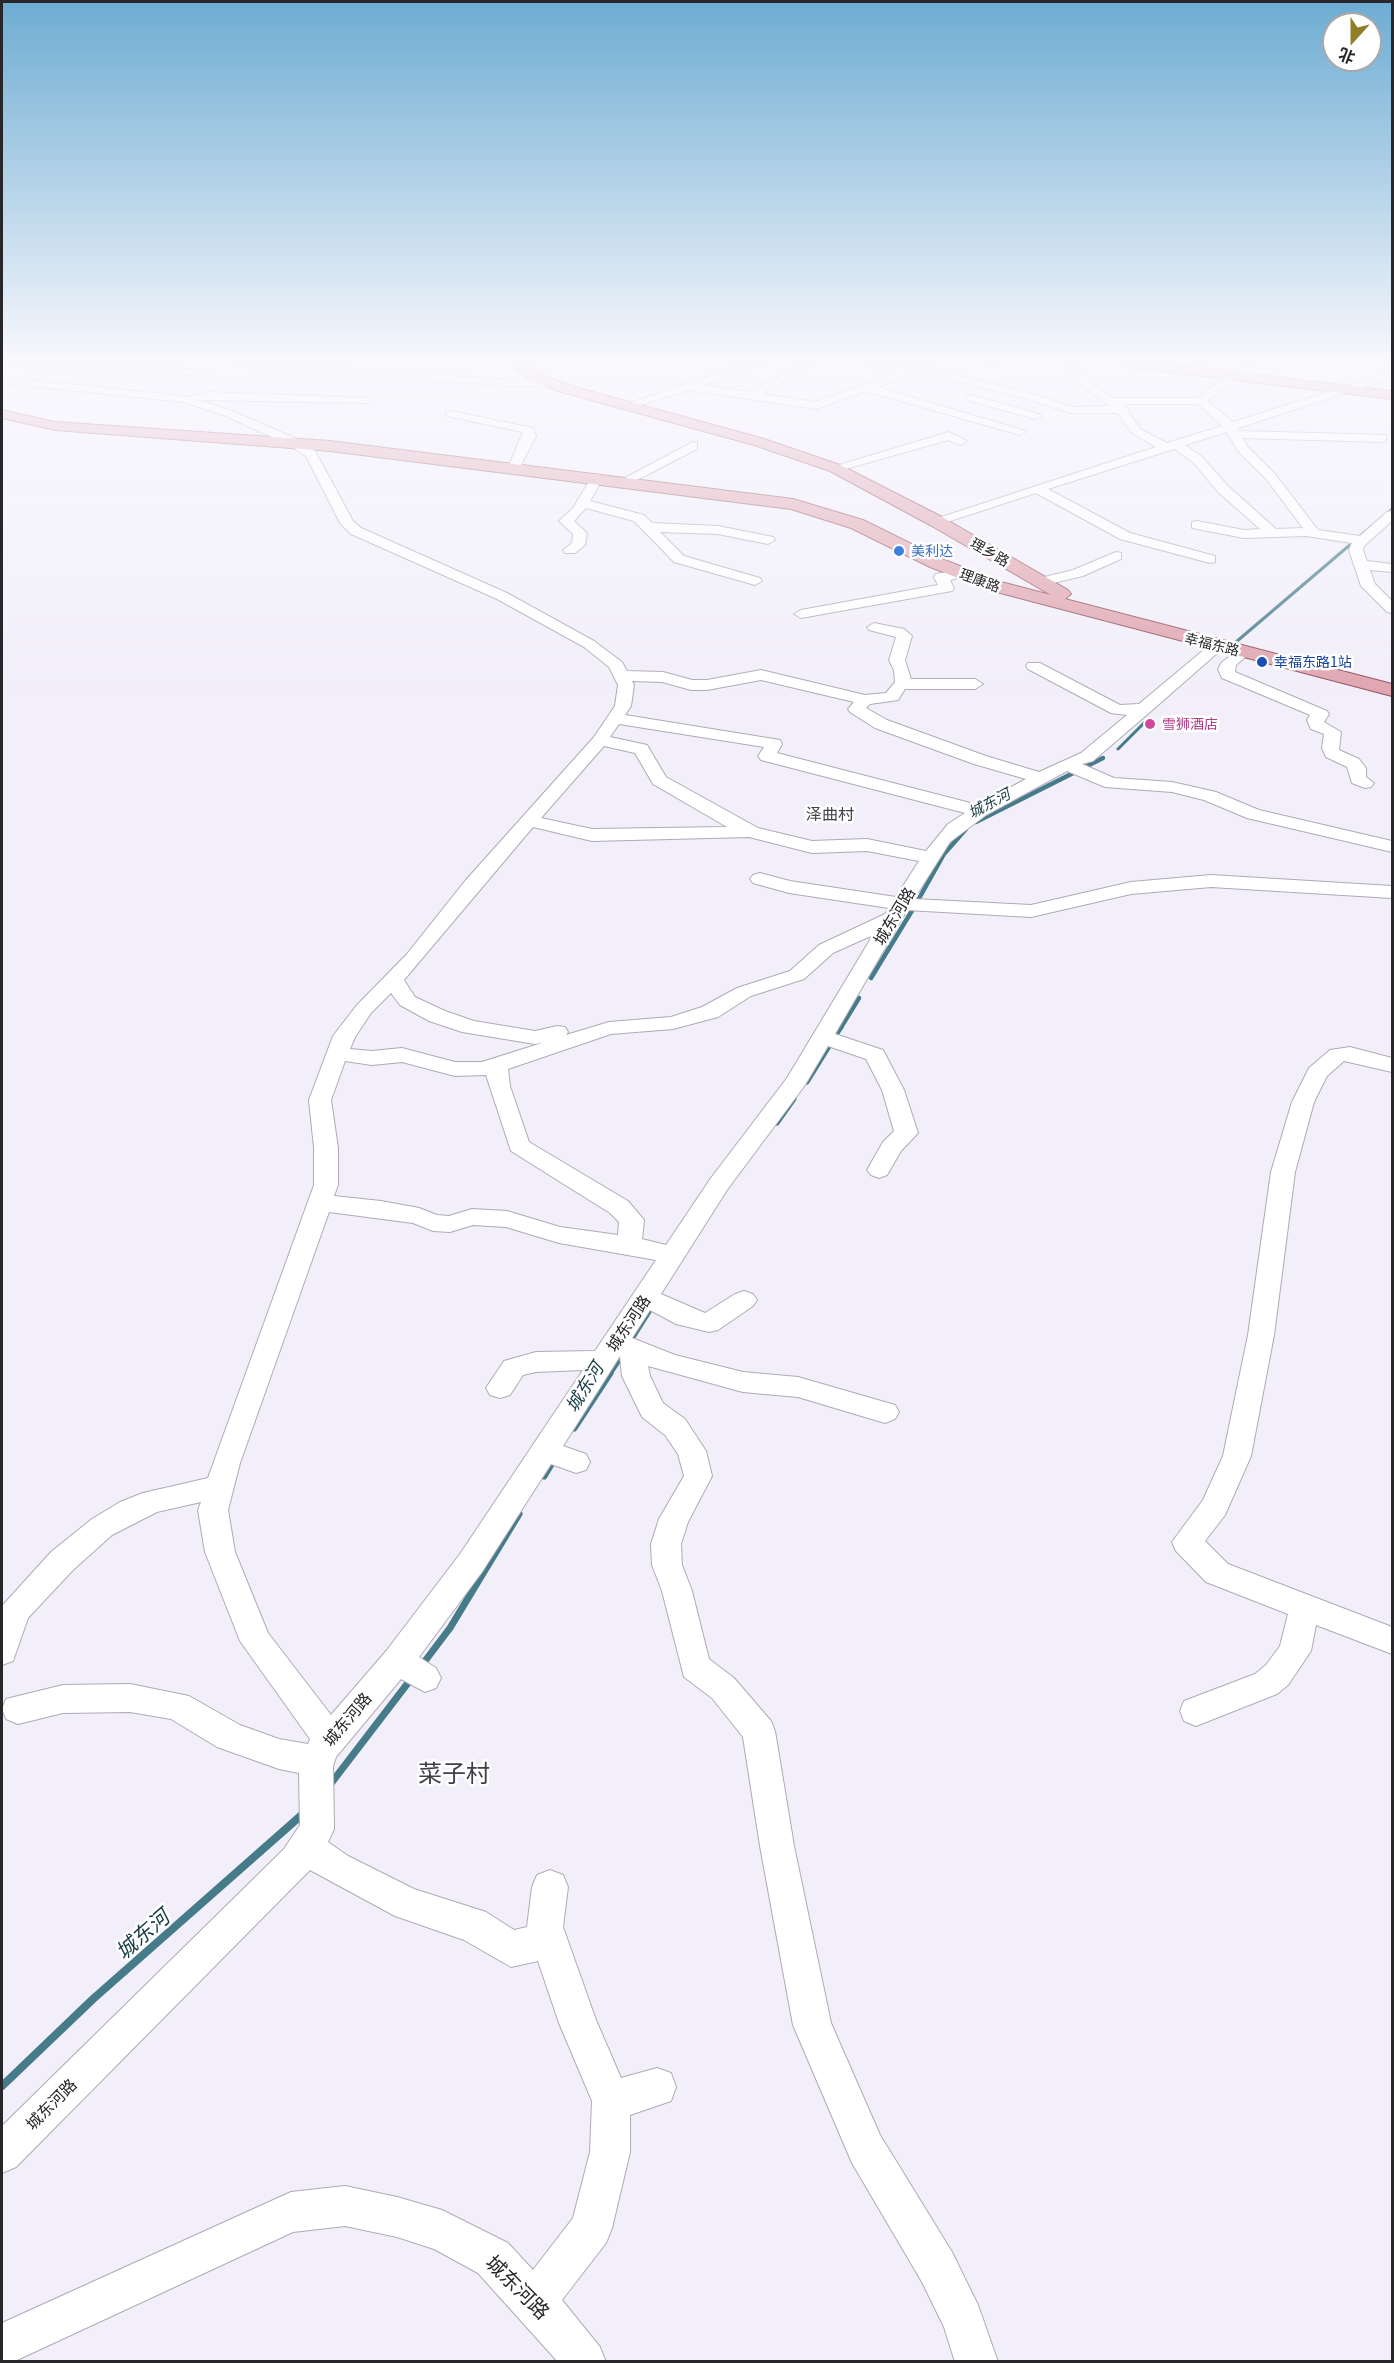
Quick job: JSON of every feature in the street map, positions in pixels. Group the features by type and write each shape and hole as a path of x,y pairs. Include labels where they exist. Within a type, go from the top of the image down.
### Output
{"main road":[{"name":"理康路","path":"566,474 762,499 815,510 874,531 962,573 1042,589"},
{"name":"理乡路","path":"847,474 936,521 1042,589"},
{"name":"幸福东路","path":"1042,589 1089,612 1392,690"}],"street":[{"path":"18,1709 63,1700 130,1698 177,1706 229,1736 279,1754 323,1749 256,1641 239,1606 220,1552 213,1510 218,1487 326,1185 320,1100 344,1036 364,1009 394,981 472,885 600,740 626,700 623,676 603,653 526,608 356,531 347,523 322,474"},
{"path":"623,482 638,474"},
{"path":"936,521 1084,474"},
{"path":"1210,474 1223,489 1271,532"},
{"path":"1268,474 1313,532"},
{"path":"570,550 578,545 580,533 566,521 582,503 597,478"},
{"path":"1038,489 1125,536 1210,559"},
{"path":"1392,499 1355,539 1360,565 1372,592 1392,609"},
{"path":"582,503 639,518 679,559 755,581"},
{"path":"1197,525 1244,534 1313,532 1355,539 1392,515"},
{"path":"647,526 718,530 768,540"},
{"path":"1042,589 1116,556"},
{"path":"1360,565 1392,568"},
{"path":"801,614 947,588 941,577 962,573"},
{"path":"874,627 898,632 904,636 897,660 902,670 903,684"},
{"name":"城东河路","path":"2,2153 296,1861 317,1829 323,1749 411,1668 471,1563 544,1450 654,1302 672,1255 719,1184 797,1080 831,1040 907,908 930,858 954,828 1041,778 1073,768 1217,646"},
{"path":"1243,652 1230,662 1226,669 1227,675 1322,714 1315,720 1317,725 1333,732 1332,753 1353,764 1357,768 1358,779 1365,783"},
{"path":"1034,666 1117,710 1144,709"},
{"path":"623,676 663,677 690,685 707,685 761,675 795,681 865,700 892,698 898,686 903,684 975,684"},
{"path":"865,700 856,709 881,724 980,760 1041,778"},
{"path":"615,718 774,744 767,756 980,811"},
{"path":"600,740 641,749 659,780 723,818 752,832 812,847 867,845 930,858"},
{"path":"1073,768 1121,785 1172,787 1210,796 1253,814 1392,846"},
{"path":"530,820 592,835 752,832"},
{"path":"760,879 789,887 907,908 1031,911 1131,888 1211,881 1392,892"},
{"path":"338,1054 372,1058 402,1055 455,1069 484,1069 609,1028 673,1023 710,1012 744,992 796,975 826,948 907,908"},
{"path":"394,981 407,1001 437,1016 470,1027 535,1038 598,1018 609,1028"},
{"path":"831,1040 875,1056 893,1090 906,1133 891,1147 879,1170"},
{"path":"1392,1065 1350,1054 1338,1055 1317,1073 1303,1102 1283,1172 1261,1335 1237,1456 1215,1507 1187,1542 1216,1572 1392,1641"},
{"path":"496,1065 499,1086 519,1146 619,1207 632,1220 629,1245"},
{"path":"321,1203 381,1209 419,1216 433,1223 450,1224 472,1217 507,1219 560,1235 629,1245 672,1255"},
{"path":"654,1302 709,1323 744,1300"},
{"path":"619,1350 636,1376 652,1410 675,1427 692,1451 698,1476 689,1496 674,1519 666,1544 667,1565 677,1591 695,1667 723,1688 759,1731 779,1857 812,2025 866,2149 937,2268 963,2320 977,2361"},
{"path":"500,1388 514,1368 536,1362 581,1360 619,1350 733,1379 798,1388 885,1412"},
{"path":"544,1450 576,1462"},
{"path":"2,1651 10,1618 62,1561 102,1527 130,1510 153,1501 218,1487"},
{"path":"1196,1711 1266,1684 1277,1675 1295,1651 1305,1607"},
{"path":"306,1847 336,1868 408,1904 473,1925 511,1949 550,1940"},
{"path":"534,2302 591,2228 610,2152 611,2101 578,2023 545,1927 550,1887"},
{"path":"611,2101 657,2087"},
{"name":"城东河路","path":"2,2345 291,2212 345,2206 397,2217 442,2231 493,2258 585,2361"}],"waterway":[{"name":"城东河","path":"1236,642 1392,509"},
{"name":"城东河","path":"1118,749 1146,721"},
{"name":"城东河","path":"976,822 1103,758"},
{"name":"城东河","path":"917,902 944,854 966,829"},
{"name":"城东河","path":"871,978 913,909"},
{"name":"城东河","path":"840,1029 859,998"},
{"name":"城东河","path":"807,1082 841,1027"},
{"name":"城东河","path":"777,1123 794,1099"},
{"name":"城东河","path":"630,1342 654,1304"},
{"name":"城东河","path":"609,1375 624,1353"},
{"name":"城东河","path":"574,1428 610,1373"},
{"name":"城东河","path":"544,1476 555,1458"},
{"name":"城东河","path":"422,1665 450,1628 519,1514"},
{"name":"城东河","path":"329,1786 411,1679"},
{"name":"城东河","path":"2,2086 93,1999 305,1812"}],"place":[{"name":"美利达","path":"899,551"},
{"name":"幸福东路1站","path":"1262,662"},
{"name":"雪狮酒店","path":"1150,724"}],"district":[{"name":"泽曲村","path":"830,814"},
{"name":"菜子村","path":"454,1773"}]}
